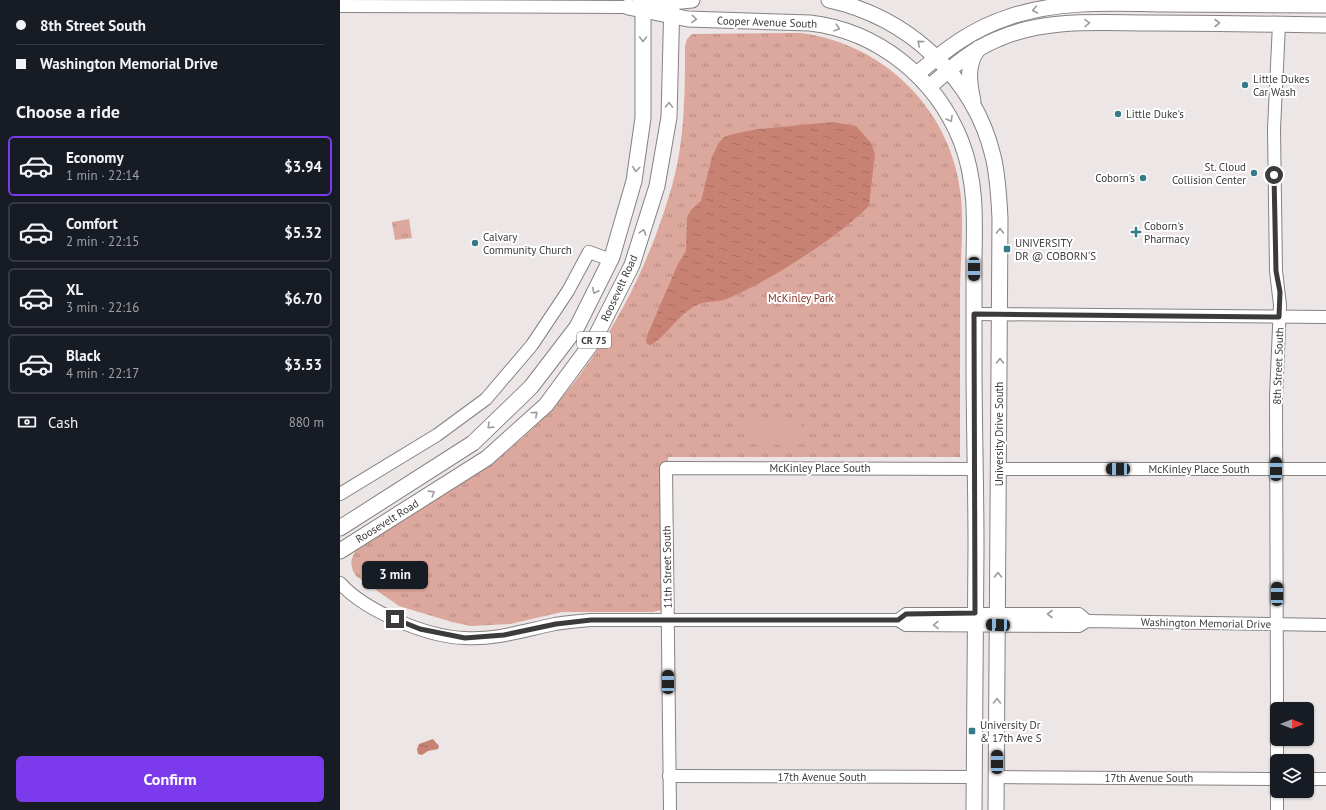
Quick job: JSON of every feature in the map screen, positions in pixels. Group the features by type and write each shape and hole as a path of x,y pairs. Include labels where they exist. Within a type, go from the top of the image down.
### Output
{"main road":[{"name":"Cooper Avenue South","path":"628,7 643,5 671,6 692,0"},
{"path":"829,0 862,10 886,20 915,39 948,70"},
{"path":"917,74 935,57 960,40 990,24 1029,11 1061,6 1135,4 1326,5"},
{"name":"Roosevelt Road","path":"340,528 473,442 531,387 577,327 611,260 634,181 643,118 643,5"},
{"name":"Cooper Avenue South","path":"671,6 702,20 810,23 836,28 872,43 896,57 917,74 928,87"},
{"name":"Roosevelt Road","path":"340,551 487,458 546,405 594,340 632,265 657,186 669,117 671,6"},
{"path":"974,810 975,230 971,176 956,130 928,87 969,54 980,48 1011,34 1060,24 1326,25"},
{"path":"976,112 970,85 970,68 973,57 980,48"},
{"name":"University Drive South","path":"948,70 965,93 976,112 988,140 996,170 1000,219 996,810"}],"street":[{"name":"Cooper Avenue South","path":"340,6 461,3 628,7"},
{"name":"8th Street South","path":"1277,702 1276,396 1280,292 1276,271 1274,128 1279,24"},
{"name":"Roosevelt Road","path":"340,494 437,435 486,399 532,345 568,291 589,252 611,260"},
{"path":"974,314 1000,313 1326,317"},
{"name":"McKinley Place South","path":"666,468 974,469"},
{"name":"11th Street South","path":"666,468 670,810"},
{"name":"McKinley Place South","path":"999,468 1326,469"},
{"name":"Washington Memorial Drive","path":"340,582 345,589 382,614 420,629 465,638 504,635 556,624 591,620 898,620 906,614 998,620 1079,614 1087,621 1326,625"},
{"name":"17th Avenue South","path":"669,776 974,777"},
{"name":"17th Avenue South","path":"997,778 1270,778"},
{"path":"1314,779 1326,779"},
{"path":"1277,798 1277,810"}],"green space":[{"name":"McKinley Park","path":"800,33 831,39 859,51 886,67 909,86 929,110 944,136 955,166 962,209 960,296 960,457 668,457 664,606 661,610 653,612 562,612 510,624 471,626 452,622 399,606 356,576 351,564 354,553 360,545 480,470 512,447 540,421 567,392 591,360 612,327 648,256 662,219 673,182 682,131 685,46 687,39 692,34"},
{"path":"409,219 412,238 395,240 392,222"},
{"path":"746,417 801,418 801,445 746,444"}],"water":[{"path":"833,122 856,126 871,143 875,154 869,206 839,232 784,269 729,298 705,302 697,305 678,319 657,341 651,345 647,344 646,339 649,331 678,264 686,251 687,217 691,210 701,201 712,157 718,144 724,137 758,129"},
{"path":"433,739 439,746 438,749 428,751 422,755 418,754 417,749 419,744"}],"place":[{"name":"Little Dukes Car Wash","path":"1245,85"},
{"name":"Little Duke's","path":"1118,114"},
{"name":"St. Cloud Collision Center","path":"1254,173"},
{"name":"Coborn's","path":"1143,178"},
{"name":"Coborn's Pharmacy","path":"1136,232"},
{"name":"Calvary Community Church","path":"475,243"},
{"name":"UNIVERSITY DR @ COBORN'S","path":"1007,249"},
{"name":"University Dr & 17th Ave S","path":"972,731"}],"route":[{"path":"395,619 420,629 465,638 504,635 556,624 591,620 898,620 906,614 975,613 976,544 974,469 974,314 1279,317 1280,292 1276,271 1274,175"}]}
